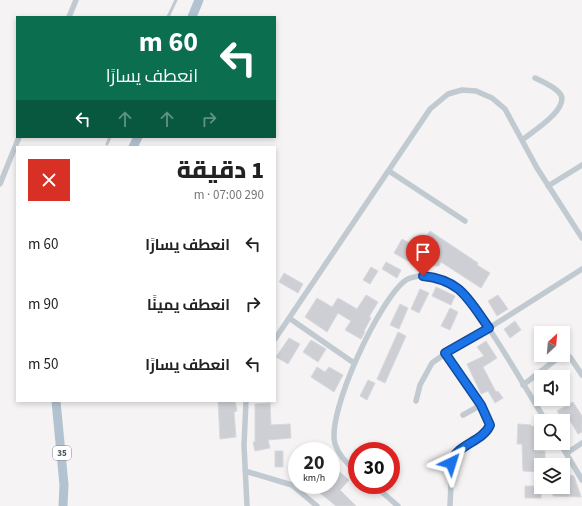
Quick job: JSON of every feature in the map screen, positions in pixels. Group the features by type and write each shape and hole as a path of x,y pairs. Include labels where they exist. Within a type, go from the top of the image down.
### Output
{"main road":[{"path":"192,16 199,0"},
{"name":"35","path":"56,402 64,478 63,506"}],"street":[{"path":"69,16 76,0"},
{"path":"522,140 558,112 562,100 560,94 553,88 535,78"},
{"path":"276,338 430,109 448,94 462,90 476,91 492,98 505,109 548,186 582,238"},
{"path":"0,184 19,138"},
{"path":"548,186 582,165"},
{"path":"389,171 465,221"},
{"path":"416,401 420,385 432,363 445,353 489,328 582,269"},
{"path":"348,464 343,460 335,443 334,434 336,418 354,363 389,299 407,279 423,276 436,277 450,282 464,293 489,328 542,414"},
{"path":"289,318 354,363"},
{"path":"445,353 481,405 490,425 483,436 452,458 450,506"},
{"path":"523,385 562,355 570,357 582,376"},
{"path":"246,402 245,471 247,506"},
{"path":"463,415 481,405"},
{"path":"567,453 582,443"},
{"path":"565,450 582,480"},
{"path":"245,471 292,485 317,506"},
{"path":"384,494 398,506"}],"lane":[{"path":"168,16 176,0"},
{"path":"107,144 110,138"}],"building":[{"path":"430,231 478,263 477,265 490,273 481,288 441,262 439,266 423,266 419,264 429,248 422,243"},
{"path":"402,239 417,247 408,261 394,253"},
{"path":"386,262 401,270 397,278 382,269"},
{"path":"371,267 378,271 370,284 363,280"},
{"path":"284,273 303,284 298,293 279,282"},
{"path":"436,287 455,296 451,305 432,296"},
{"path":"420,289 429,293 419,313 411,309"},
{"path":"366,295 378,302 369,317 371,318 361,339 345,330 351,321 338,313 327,332 305,317 317,298 332,307 338,298 357,309"},
{"path":"498,295 508,309 497,316 488,301"},
{"path":"400,304 408,308 399,329 390,325"},
{"path":"450,308 458,312 450,330 441,326"},
{"path":"515,321 521,330 510,338 504,329"},
{"path":"398,332 406,336 385,383 377,379"},
{"path":"289,338 300,344 288,364 276,357"},
{"path":"311,340 326,349 318,362 303,352"},
{"path":"486,341 497,358 483,367 496,392 498,391 503,398 495,403 488,391 481,394 467,364 484,356 477,347"},
{"path":"317,367 325,372 329,367 343,375 334,392 311,377"},
{"path":"368,380 375,383 367,400 360,396"},
{"path":"218,402 235,402 237,411 234,412 236,437 220,439"},
{"path":"573,402 582,416 582,432 578,434 570,420 570,414 559,414 557,411 566,406 570,406 570,404"},
{"path":"270,403 271,425 290,424 291,438 268,440 270,448 255,451 253,442 255,442 255,404"},
{"path":"518,424 531,425 532,427 534,426 534,450 545,451 545,458 534,458 534,472 523,471 522,444 517,444"},
{"path":"275,451 283,451 283,467 275,467"},
{"path":"340,472 348,479 340,490"},
{"path":"570,475 574,476 581,497 553,496 553,494 570,494"},
{"path":"525,486 534,486 534,494 541,494 541,498 525,498"},
{"path":"340,490 356,506 336,506 321,494 340,494"}],"route":[{"path":"423,276 436,277 450,282 464,293 489,328 445,353 481,405 490,425 483,436 457,453 452,458 451,463"}]}
